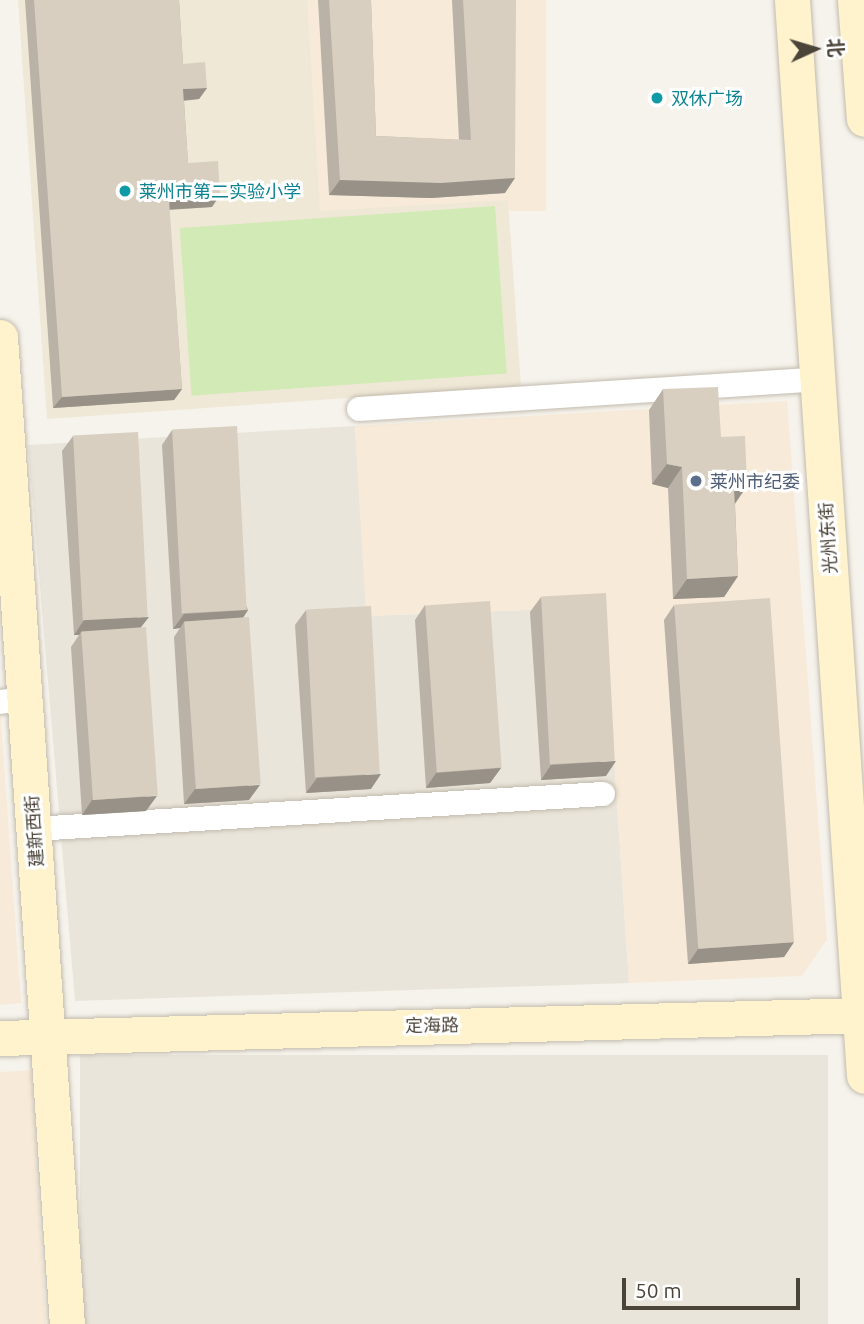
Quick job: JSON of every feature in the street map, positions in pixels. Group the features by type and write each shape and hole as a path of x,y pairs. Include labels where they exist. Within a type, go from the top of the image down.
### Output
{"street":[{"name":"光州东街","path":"792,0 864,1076"},
{"path":"855,0 864,118"},
{"name":"建新西街","path":"0,338 12,700 34,829 67,1324"},
{"path":"359,409 817,379"},
{"path":"34,829 603,794"},
{"name":"定海路","path":"0,1038 862,1015"}],"shaded area":[{"path":"18,0 307,0 320,211 508,200 521,386 47,419"},
{"path":"307,0 546,0 546,211 307,211"},
{"path":"787,401 827,939 802,976 629,983 604,607 366,616 355,426"},
{"path":"355,426 367,616 604,607 629,983 75,1001 28,445"},
{"path":"0,707 21,1003 0,1005"},
{"path":"80,1055 828,1055 828,1324 80,1324"},
{"path":"31,1070 46,1324 0,1324 0,1072"}],"green space":[{"path":"495,206 507,374 191,396 180,228"}],"building":[{"name":"莱州市第二实验小学","path":"34,0 179,0 183,64 205,62 207,88 183,89 188,163 218,161 220,195 169,199 182,389 62,397"},
{"path":"329,0 371,0 376,136 471,140 463,0 516,0 515,178 441,183 340,180"},
{"path":"718,387 721,437 745,436 747,486 734,487 738,576 687,579 682,467 667,464 663,389"},
{"path":"237,426 247,610 182,613 172,429"},
{"path":"138,432 148,617 83,620 73,435"},
{"path":"606,593 615,761 550,764 541,596"},
{"path":"770,598 794,942 698,949 674,605"},
{"path":"490,601 502,768 437,772 425,606"},
{"path":"371,606 380,774 315,777 306,609"},
{"path":"249,617 261,785 196,789 184,622"},
{"path":"146,627 158,796 93,800 81,632"}],"place":[{"name":"双休广场","path":"657,98"},
{"name":"莱州市第二实验小学","path":"125,191"},
{"name":"莱州市纪委","path":"696,481"}]}
